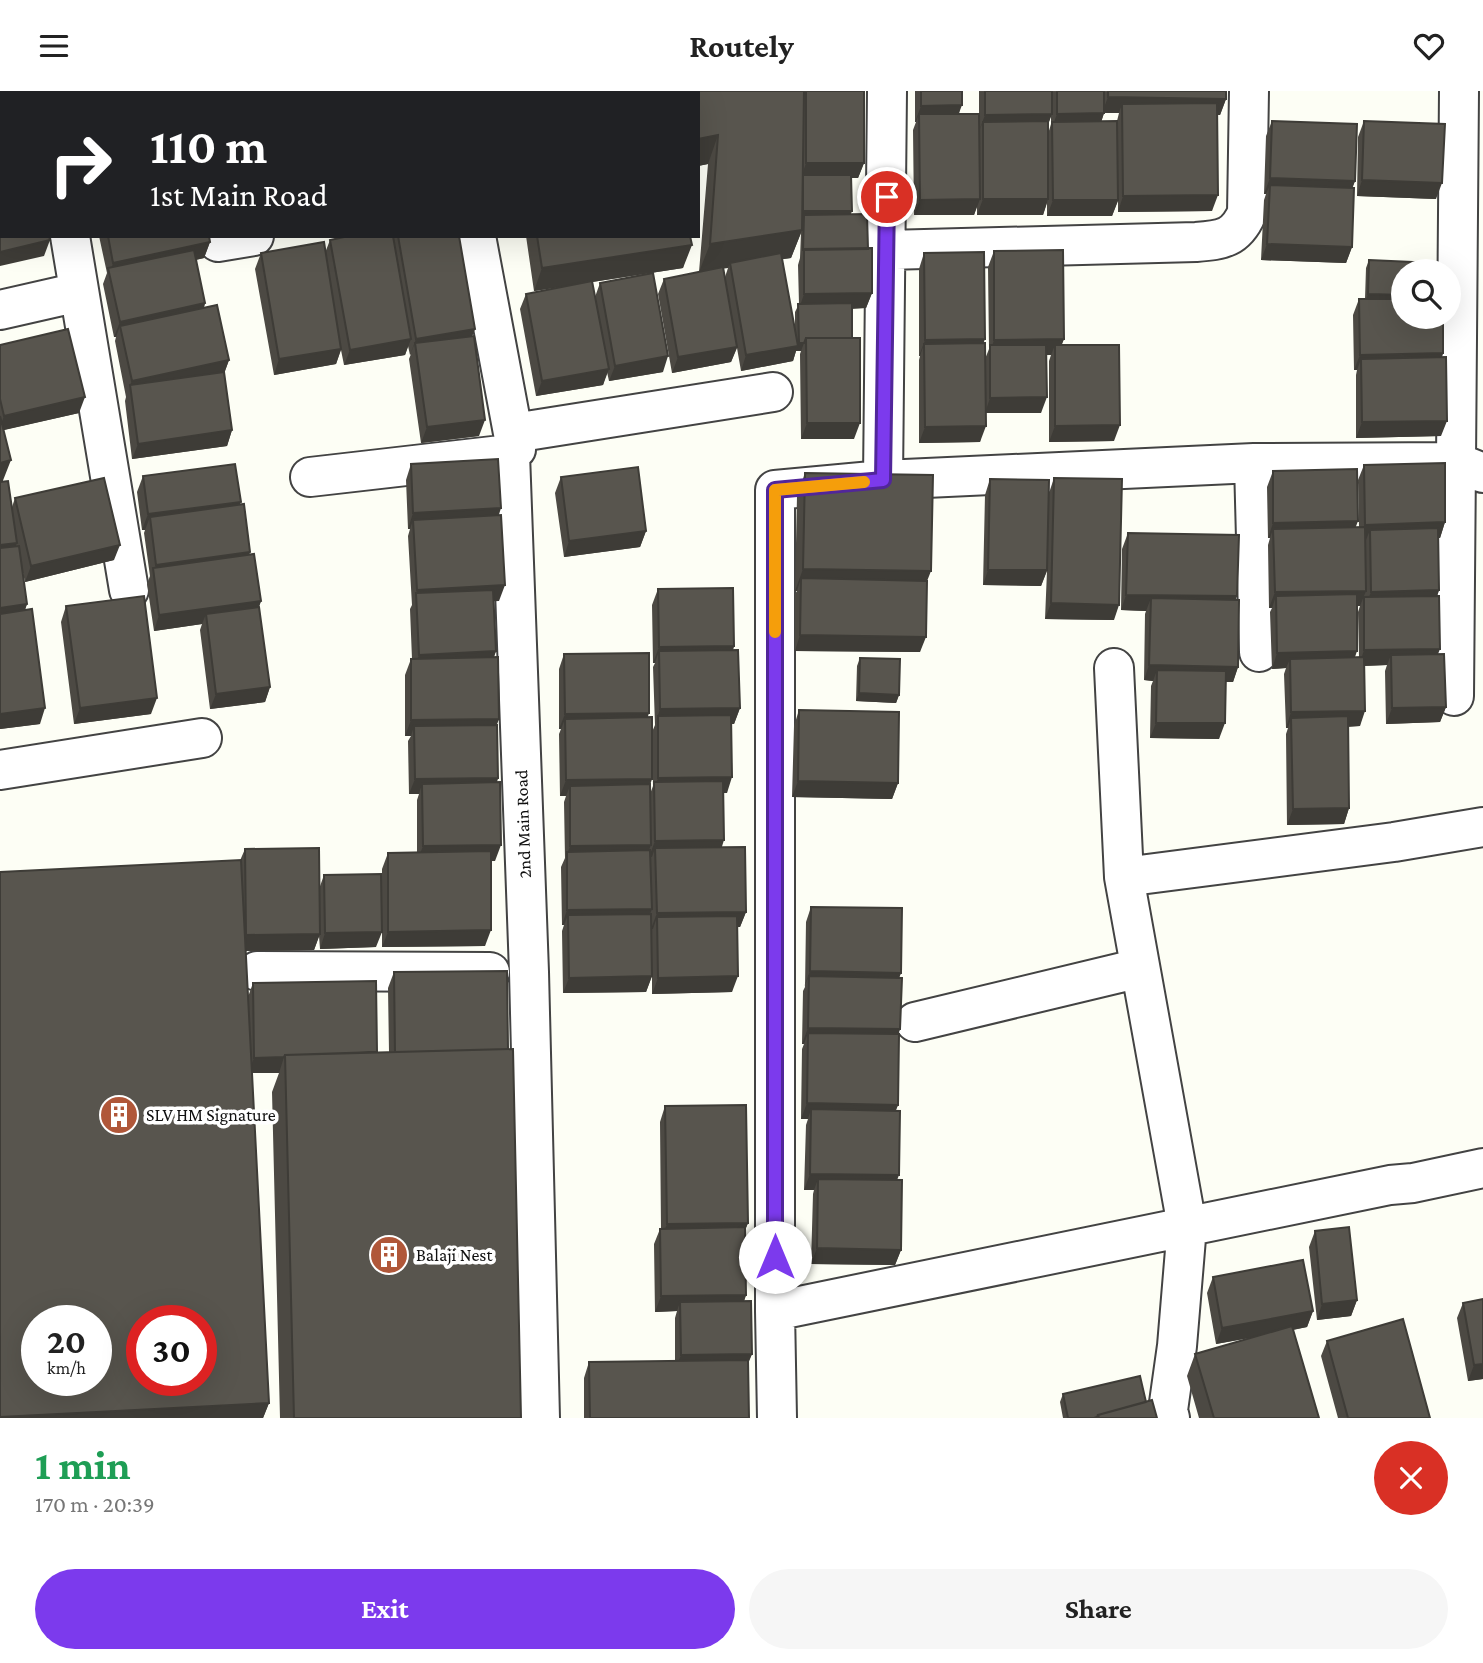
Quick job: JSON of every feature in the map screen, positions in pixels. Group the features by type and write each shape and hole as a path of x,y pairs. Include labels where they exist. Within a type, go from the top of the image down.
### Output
{"street":[{"path":"883,480 887,91"},
{"path":"887,250 1196,242 1215,241 1230,236 1241,226 1247,213 1249,91"},
{"path":"1454,696 1470,468 1459,91"},
{"path":"70,238 129,590"},
{"name":"2nd Main Road","path":"476,238 512,443 540,1418"},
{"path":"0,310 79,292"},
{"path":"310,477 512,443 774,392"},
{"path":"777,1418 775,490 883,480 1254,463 1470,468"},
{"path":"1254,463 1259,652"},
{"path":"1114,668 1124,877 1186,1226 1177,1346 1168,1410 1170,1418"},
{"path":"0,770 202,738"},
{"path":"1124,877 1394,842 1483,827"},
{"path":"915,1022 1140,968"},
{"path":"257,971 529,972"},
{"path":"775,1311 1377,1187 1413,1183 1483,1168"}],"building":[{"path":"700,91 804,91 802,230 710,244 718,135 700,139"},
{"path":"806,91 864,91 864,163 806,163"},
{"path":"921,91 962,91 962,105 921,106"},
{"path":"985,91 1052,91 1052,114 985,115"},
{"path":"1057,91 1104,91 1104,113 1057,114"},
{"path":"1108,91 1226,91 1226,99 1108,97"},
{"path":"1217,103 1218,195 1123,196 1122,104"},
{"path":"919,114 979,114 980,199 920,200"},
{"path":"1048,121 1048,199 983,199 983,122"},
{"path":"1117,121 1118,200 1053,200 1052,122"},
{"path":"1272,121 1357,124 1355,181 1270,178"},
{"path":"1364,121 1445,124 1442,183 1362,180"},
{"path":"803,175 851,175 852,211 803,211"},
{"path":"1270,185 1354,188 1352,247 1267,244"},
{"path":"867,214 868,249 803,250 804,215"},
{"path":"0,238 50,238 50,240 0,252"},
{"path":"108,238 209,238 210,242 113,263"},
{"path":"393,238 411,339 350,350 330,240"},
{"path":"398,238 459,238 475,329 416,339"},
{"path":"537,238 690,238 692,245 542,268"},
{"path":"324,242 341,349 279,359 261,253"},
{"path":"872,248 872,293 804,294 804,249"},
{"path":"194,250 205,303 120,322 108,268"},
{"path":"1063,250 1064,339 994,340 994,251"},
{"path":"984,252 985,339 925,340 924,253"},
{"path":"781,253 798,346 746,355 730,263"},
{"path":"1369,260 1391,261 1391,295 1368,294"},
{"path":"723,267 737,347 678,357 664,279"},
{"path":"653,273 668,356 615,366 600,283"},
{"path":"592,281 609,369 542,381 526,294"},
{"path":"1359,299 1391,299 1391,329 1443,329 1443,353 1360,355"},
{"path":"852,303 852,338 806,338 804,343 799,343 798,304"},
{"path":"217,305 229,360 132,381 120,326"},
{"path":"68,329 85,397 4,416 0,399 0,345"},
{"path":"474,336 485,420 427,427 415,343"},
{"path":"806,338 860,338 860,423 807,423"},
{"path":"985,343 986,426 925,427 924,344"},
{"path":"990,345 1046,345 1047,397 990,398"},
{"path":"1055,345 1119,345 1120,425 1055,426"},
{"path":"1446,357 1447,421 1362,422 1361,359"},
{"path":"224,372 232,430 138,444 130,385"},
{"path":"0,416 11,460 0,463"},
{"path":"498,459 501,508 413,513 411,464"},
{"path":"1445,463 1445,522 1365,525 1364,465"},
{"path":"235,464 241,502 148,514 143,476"},
{"path":"638,467 646,531 569,541 561,477"},
{"path":"1357,469 1358,521 1273,523 1273,471"},
{"path":"805,473 933,475 931,571 803,569"},
{"path":"104,478 120,545 31,566 15,498"},
{"path":"1054,478 1122,479 1119,605 1051,603"},
{"path":"990,479 1049,480 1047,570 988,570"},
{"path":"8,481 17,543 0,545 0,482"},
{"path":"244,504 250,552 156,565 150,517"},
{"path":"501,515 505,585 417,590 413,520"},
{"path":"1365,527 1366,591 1275,592 1273,529"},
{"path":"1438,528 1439,590 1371,592 1370,530"},
{"path":"1128,533 1239,535 1237,596 1126,595"},
{"path":"19,546 27,604 0,608 0,548"},
{"path":"254,554 261,601 159,615 153,568"},
{"path":"801,578 927,581 926,637 800,635"},
{"path":"733,588 734,646 659,647 658,589"},
{"path":"493,590 496,651 419,655 416,593"},
{"path":"1357,594 1357,651 1277,653 1276,596"},
{"path":"144,596 157,698 80,708 66,606"},
{"path":"1439,596 1440,649 1364,650 1364,597"},
{"path":"1151,598 1239,600 1238,667 1149,665"},
{"path":"259,607 270,687 216,694 206,614"},
{"path":"32,609 45,708 0,714 0,614"},
{"path":"738,650 740,708 660,709 659,651"},
{"path":"649,653 649,713 565,714 564,654"},
{"path":"1444,654 1446,707 1392,708 1391,655"},
{"path":"498,657 499,719 411,720 411,659"},
{"path":"1364,657 1365,711 1291,712 1290,659"},
{"path":"860,658 900,659 899,695 859,693"},
{"path":"1157,670 1226,671 1225,723 1156,723"},
{"path":"799,710 899,712 898,783 798,781"},
{"path":"731,715 732,777 658,778 658,716"},
{"path":"1348,716 1349,808 1293,809 1291,718"},
{"path":"652,717 652,779 566,780 565,719"},
{"path":"497,725 498,778 415,779 414,726"},
{"path":"723,781 724,840 655,841 654,782"},
{"path":"500,782 501,845 423,846 422,784"},
{"path":"650,784 651,845 570,846 570,786"},
{"path":"745,847 746,912 657,913 655,848"},
{"path":"319,848 320,934 246,935 245,849"},
{"path":"650,850 652,909 567,910 567,852"},
{"path":"491,851 491,930 388,932 388,853"},
{"name":"SLV HM Signature","path":"241,860 269,1403 0,1417 0,872"},
{"path":"381,874 382,932 325,933 324,875"},
{"path":"811,907 902,908 901,973 810,971"},
{"path":"651,914 652,976 569,978 568,915"},
{"path":"737,916 738,976 658,978 657,917"},
{"path":"507,971 508,1049 395,1052 394,972"},
{"path":"809,976 902,978 900,1029 808,1028"},
{"path":"376,981 377,1052 254,1058 253,983"},
{"path":"808,1033 899,1034 898,1105 807,1103"},
{"name":"Balaji Nest","path":"513,1049 521,1418 294,1418 285,1055"},
{"path":"746,1105 748,1223 667,1224 665,1106"},
{"path":"811,1109 900,1111 899,1175 810,1174"},
{"path":"818,1179 902,1180 901,1250 817,1248"},
{"path":"745,1227 746,1295 661,1296 660,1229"},
{"path":"1349,1227 1357,1300 1322,1304 1315,1231"},
{"path":"1303,1260 1313,1311 1222,1328 1213,1277"},
{"path":"1483,1299 1483,1364 1474,1365 1463,1303"},
{"path":"751,1301 752,1354 681,1355 680,1302"},
{"path":"1403,1319 1430,1418 1348,1418 1327,1341"},
{"path":"1292,1326 1319,1418 1214,1418 1195,1354"},
{"path":"748,1360 749,1418 590,1418 589,1362"},
{"path":"1140,1376 1146,1402 1094,1418 1068,1418 1063,1394"},
{"path":"1152,1400 1157,1418 1099,1418 1098,1415"}],"slow traffic":[{"path":"775,632 775,490 864,482"}],"place":[{"name":"SLV HM Signature","path":"119,1115"},
{"name":"Balaji Nest","path":"389,1255"}],"route":[{"path":"775,1257 775,490 883,480 887,197"}]}
